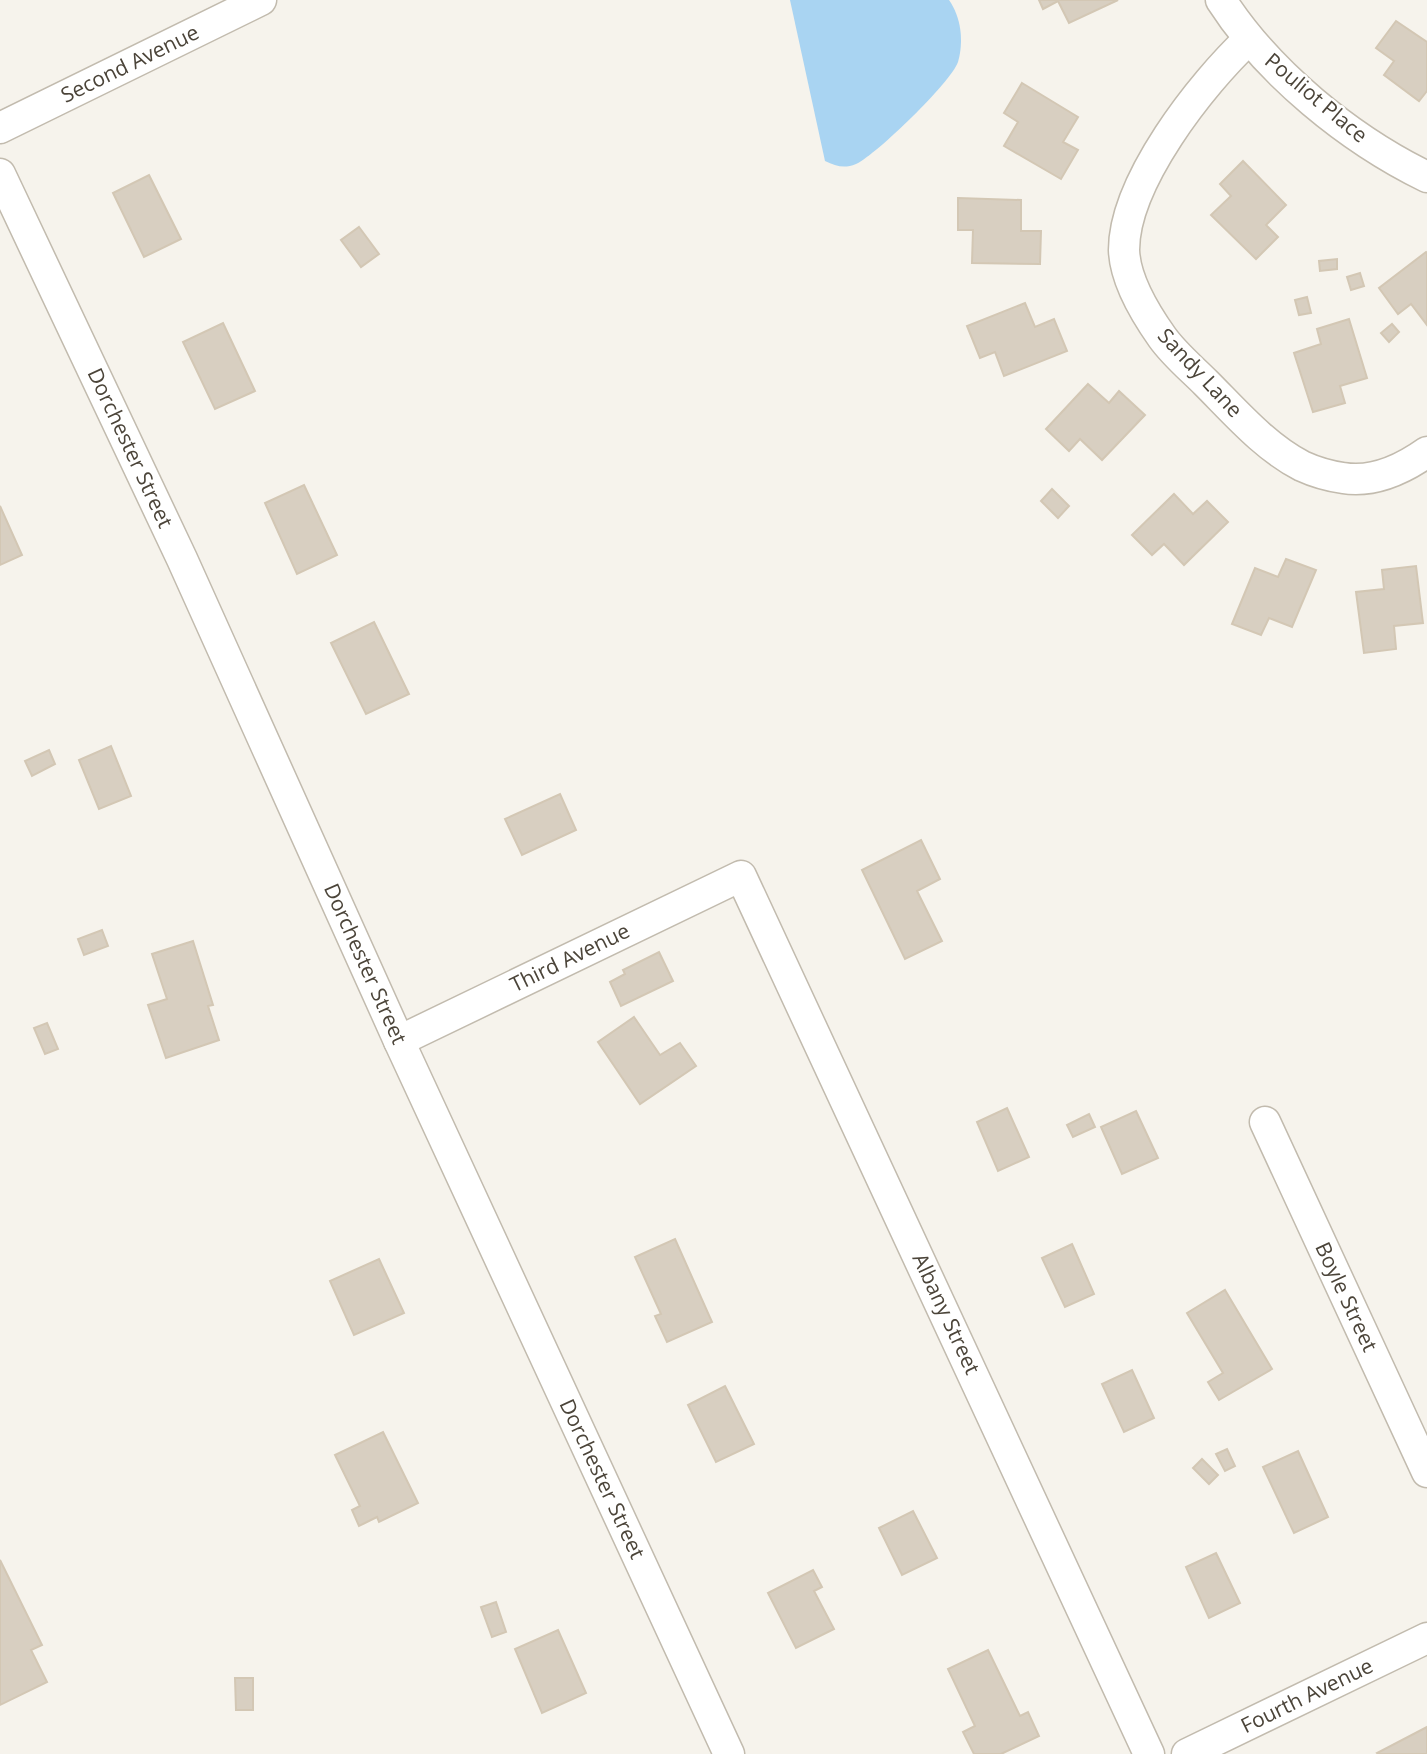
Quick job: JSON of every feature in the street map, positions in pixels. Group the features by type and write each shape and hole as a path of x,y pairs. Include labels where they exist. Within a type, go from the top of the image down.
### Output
{"street":[{"name":"Second Avenue","path":"0,128 261,0"},
{"name":"Pouliot Place","path":"1221,0 1249,39 1287,78 1376,148 1427,177"},
{"name":"Sandy Lane","path":"1249,39 1220,66 1194,98 1143,183 1131,209 1125,240 1126,265 1132,282 1169,347 1273,448 1303,466 1323,474 1358,480 1391,472 1427,452"},
{"name":"Dorchester Street","path":"0,174 182,559 399,1041 729,1754"},
{"name":"Third Avenue","path":"399,1041 741,876"},
{"name":"Albany Street","path":"741,876 1149,1754"},
{"name":"Boyle Street","path":"1265,1122 1427,1472"},
{"name":"Fourth Avenue","path":"1187,1754 1427,1638"}],"water":[{"path":"790,0 949,0 960,29 958,62 942,85 880,147 852,166 833,164 825,161"}],"building":[{"path":"1039,0 1118,0 1069,23 1058,1 1043,9"},
{"path":"1396,21 1427,42 1427,91 1419,101 1384,75 1394,61 1376,48"},
{"path":"1022,83 1078,117 1063,142 1078,150 1061,179 1004,146 1018,122 1004,113"},
{"path":"1243,161 1286,205 1266,225 1278,237 1256,259 1211,215 1231,196 1220,184"},
{"path":"149,175 181,239 144,257 113,193"},
{"path":"958,198 1021,200 1021,231 1041,231 1040,264 972,263 973,230 958,230"},
{"path":"359,227 379,254 361,267 341,240"},
{"path":"1426,252 1427,325 1411,304 1398,314 1379,288"},
{"path":"1337,259 1337,269 1320,271 1319,261"},
{"path":"1360,273 1364,286 1351,290 1347,277"},
{"path":"1307,297 1311,313 1299,315 1295,300"},
{"path":"1025,303 1035,327 1054,319 1067,351 1004,376 995,352 980,358 967,326"},
{"path":"1349,319 1367,378 1340,386 1345,403 1313,412 1294,353 1321,344 1317,329"},
{"path":"223,323 255,391 215,409 183,342"},
{"path":"1392,324 1399,332 1389,342 1381,333"},
{"path":"1088,384 1109,403 1119,391 1145,415 1102,460 1080,439 1069,451 1046,429"},
{"path":"304,485 337,555 297,574 265,503"},
{"path":"1052,489 1069,506 1058,518 1041,501"},
{"path":"1174,494 1193,514 1207,501 1228,522 1184,565 1164,544 1152,555 1132,535"},
{"path":"0,506 22,555 0,565"},
{"path":"1286,559 1316,570 1292,627 1269,618 1261,635 1232,624 1255,568 1278,577"},
{"path":"1416,566 1423,623 1394,626 1396,649 1364,653 1356,592 1384,589 1382,570"},
{"path":"374,622 409,694 366,714 331,643"},
{"path":"111,746 131,796 99,809 79,760"},
{"path":"49,750 55,764 32,776 25,761"},
{"path":"560,794 576,830 522,855 505,819"},
{"path":"921,840 940,879 917,891 942,941 905,959 862,870"},
{"path":"102,930 108,946 84,955 78,939"},
{"path":"193,941 213,1005 208,1006 219,1040 166,1058 148,1005 167,999 152,954"},
{"path":"659,952 673,981 621,1006 610,982 625,974 623,970"},
{"path":"634,1017 660,1055 680,1043 696,1066 640,1104 598,1042"},
{"path":"47,1023 58,1049 45,1054 34,1028"},
{"path":"1007,1108 1029,1157 998,1171 977,1122"},
{"path":"1136,1111 1158,1158 1122,1174 1101,1127"},
{"path":"1089,1114 1095,1127 1073,1137 1067,1125"},
{"path":"675,1239 712,1322 667,1342 655,1316 661,1314 635,1257"},
{"path":"1072,1244 1094,1294 1065,1307 1042,1258"},
{"path":"379,1259 404,1313 354,1335 330,1281"},
{"path":"1225,1290 1272,1369 1219,1400 1208,1382 1223,1373 1187,1313"},
{"path":"1132,1370 1154,1418 1124,1432 1102,1384"},
{"path":"725,1386 754,1444 716,1462 688,1405"},
{"path":"383,1432 418,1503 379,1522 377,1517 359,1526 352,1510 360,1506 335,1455"},
{"path":"1227,1449 1235,1466 1225,1471 1216,1454"},
{"path":"1298,1451 1328,1517 1294,1533 1263,1467"},
{"path":"1202,1459 1218,1475 1209,1484 1193,1468"},
{"path":"913,1511 937,1558 902,1575 879,1528"},
{"path":"1216,1553 1240,1603 1209,1618 1186,1567"},
{"path":"0,1560 42,1645 31,1650 47,1682 0,1705"},
{"path":"813,1570 822,1587 814,1591 834,1629 796,1648 768,1593"},
{"path":"496,1602 506,1632 492,1637 481,1607"},
{"path":"558,1630 586,1693 542,1713 515,1649"},
{"path":"988,1650 1020,1716 1028,1712 1039,1736 1001,1754 974,1754 963,1732 975,1726 948,1669"},
{"path":"235,1678 253,1678 253,1710 236,1710"},
{"path":"1427,1727 1427,1754 1377,1753"}]}
